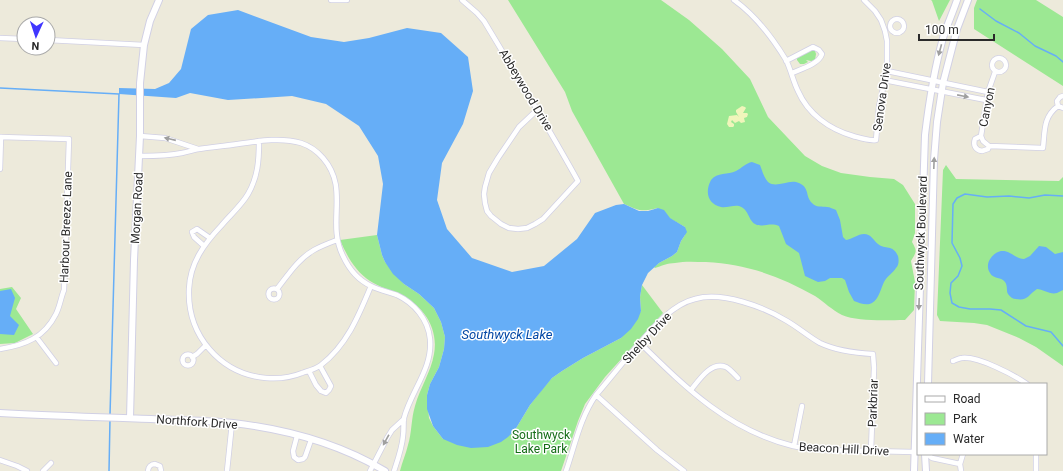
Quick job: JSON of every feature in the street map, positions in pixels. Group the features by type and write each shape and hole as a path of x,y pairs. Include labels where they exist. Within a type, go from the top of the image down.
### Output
{"street":[{"name":"Morgan Road","path":"130,418 134,260 140,156 140,83 144,45 150,21 159,0"},
{"path":"331,0 347,0"},
{"name":"Abbeywood Drive","path":"462,0 484,21 520,79 578,181 543,219 536,224 527,228 509,228 501,224 487,211 484,194 485,187 489,173 498,158 520,127 537,110"},
{"path":"734,0 749,13 768,34 792,73 817,61 821,58 822,54 820,50 813,47 786,61"},
{"name":"Senova Drive","path":"792,73 801,98 818,118 845,134 864,139 876,140 879,106 887,71 888,51 885,31 881,20 875,11 864,0"},
{"name":"Southwyck Boulevard","path":"918,383 925,135 933,81 944,37 957,0"},
{"name":"Southwyck Boulevard","path":"928,383 934,160 937,122 943,83 957,29 968,0"},
{"path":"885,31 891,28"},
{"path":"0,38 16,39"},
{"path":"56,40 144,45"},
{"path":"887,71 988,92"},
{"name":"Canyon","path":"989,146 981,136 986,100 995,72"},
{"path":"884,80 986,100"},
{"path":"981,136 974,142 978,151 985,151 989,146 1043,148 1047,117 1052,110 1061,107 1057,101 1063,96"},
{"path":"140,136 165,138 198,149"},
{"path":"0,169 1,137"},
{"name":"Harbour Breeze Lane","path":"1,137 69,140 64,290 56,313 48,326 37,338"},
{"path":"259,141 258,167 253,185 242,203 199,252 190,276 190,304 194,325 206,345 221,361 238,371 253,376 274,379 297,375 309,371 320,366 335,352 351,332 371,286"},
{"path":"140,156 168,155 198,149 259,141 291,141 301,143 309,147 327,162 336,185 337,194 335,228 337,240 349,268 360,279 371,286 396,295 411,304 425,321 428,331 430,354 404,419 402,447 394,471"},
{"path":"204,246 194,237 192,232 197,229 210,238"},
{"path":"277,289 302,259 312,251 337,240"},
{"path":"920,291 930,292"},
{"name":"Shelby Drive","path":"568,471 582,420 590,403 664,316 678,306 694,299 702,297 715,297 738,301 766,310 786,320 829,347 849,352 873,354"},
{"path":"0,349 16,346 37,338 56,363"},
{"name":"Beacon Hill Drive","path":"640,343 711,408 759,435 794,446 824,450 916,452"},
{"path":"192,357 206,345"},
{"name":"Parkbriar","path":"871,451 873,354"},
{"path":"953,361 963,358 975,360 1003,370 1025,383"},
{"path":"309,371 321,391 326,392 331,386 320,366"},
{"path":"691,390 709,370 716,366 726,367 738,378"},
{"path":"596,395 657,450 684,471"},
{"path":"794,446 802,406"},
{"name":"Southwyck Boulevard","path":"914,471 917,412"},
{"name":"Northfork Drive","path":"0,413 232,423 275,430 311,440 374,464 384,471"},
{"path":"370,471 392,430 404,419"},
{"path":"227,471 232,423"},
{"path":"297,436 293,451 294,458 298,460 305,457 311,440"},
{"path":"926,455 926,471"},
{"path":"928,455 932,458 960,464"},
{"path":"944,461 945,455"},
{"path":"961,471 960,464 963,455"},
{"path":"1036,455 1036,471"},
{"path":"0,460 18,466 27,471"},
{"path":"43,471 51,464"},
{"path":"148,471 150,466 155,464 160,466 161,471"}],"green space":[{"path":"508,0 661,0 689,20 722,49 750,79 768,117 805,156 822,166 841,173 894,179 903,185 915,204 915,233 912,242 916,251 911,261 915,282 914,310 905,320 856,319 842,315 815,296 802,289 776,277 749,268 721,263 683,262 655,268 654,267 659,263 677,252 685,235 685,227 669,218 658,208 641,210 624,204 572,111 565,92"},
{"path":"931,0 950,0 939,21 932,1"},
{"path":"977,0 1036,0 1063,17 1063,86 974,29 974,8"},
{"path":"811,49 815,51 815,60 806,60 808,62 800,64 797,60 797,56"},
{"path":"946,165 956,179 1059,181 1063,177 1063,366 1036,347 1019,338 987,325 940,321 937,315 943,170"},
{"name":"Southwyck Lake Park","path":"377,235 385,262 404,284 419,294 434,308 441,322 445,337 444,349 439,367 430,384 427,395 429,418 443,439 515,430 530,405 552,378 583,358 621,338 641,311 640,297 642,285 663,313 605,377 585,404 561,471 400,471 409,440 415,406 433,361 435,344 431,326 421,310 407,298 377,285 360,273 352,263 340,240"},
{"path":"12,287 21,298 16,309 33,334 15,343 0,344 0,289"}],"sand":[{"path":"742,106 746,108 743,113 748,114 747,117 744,118 745,122 741,123 739,121 735,123 732,120 731,122 734,126 729,127 727,124 729,116 737,115 739,117 736,110"}],"water":[{"name":"Southwyck Lake","path":"238,10 311,37 344,42 369,38 407,28 441,33 468,57 473,91 463,124 442,163 437,200 447,229 472,258 512,272 544,266 577,239 595,213 616,205 624,204 639,211 648,211 658,208 664,210 670,218 685,227 687,232 681,241 677,252 659,263 648,273 642,285 640,297 641,311 638,319 631,329 621,338 583,358 552,378 530,405 515,430 501,442 488,447 471,448 457,445 443,439 433,426 427,409 427,395 430,384 439,367 444,349 445,337 441,322 434,308 419,294 404,284 393,274 382,255 377,235 383,184 378,156 359,126 326,104 292,96 228,100 190,93 176,98 119,94 119,88 155,89 169,83 181,69 191,29 208,15"},
{"path":"752,162 760,165 768,182 772,184 791,182 799,183 805,187 810,200 814,205 829,207 836,210 840,220 843,237 846,240 866,234 881,246 896,252 898,256 898,265 885,280 878,296 872,303 865,304 854,301 845,280 842,278 830,278 825,281 818,282 805,276 799,253 786,244 779,226 755,224 742,207 721,207 710,200 708,196 708,188 713,177 736,171"},
{"path":"1039,246 1046,247 1055,254 1063,252 1063,290 1057,293 1049,293 1037,289 1028,297 1023,299 1015,299 1011,297 1008,294 1004,280 991,275 988,270 988,263 990,259 998,252 1004,251 1018,258 1024,259 1030,256"},
{"path":"11,289 15,298 10,316 19,325 14,335 0,334 0,291"}],"waterway":[{"path":"980,9 996,21 1019,33 1035,46 1056,56 1063,62"},
{"path":"0,88 119,94 110,415"},
{"path":"1063,196 1045,195 1029,198 1009,196 987,197 965,194 957,198 953,204 952,243 960,258 962,266 958,276 951,283 950,293 952,303 959,307 970,309 1001,310 1026,326 1051,332 1063,346"},
{"path":"109,471 110,419"}]}
